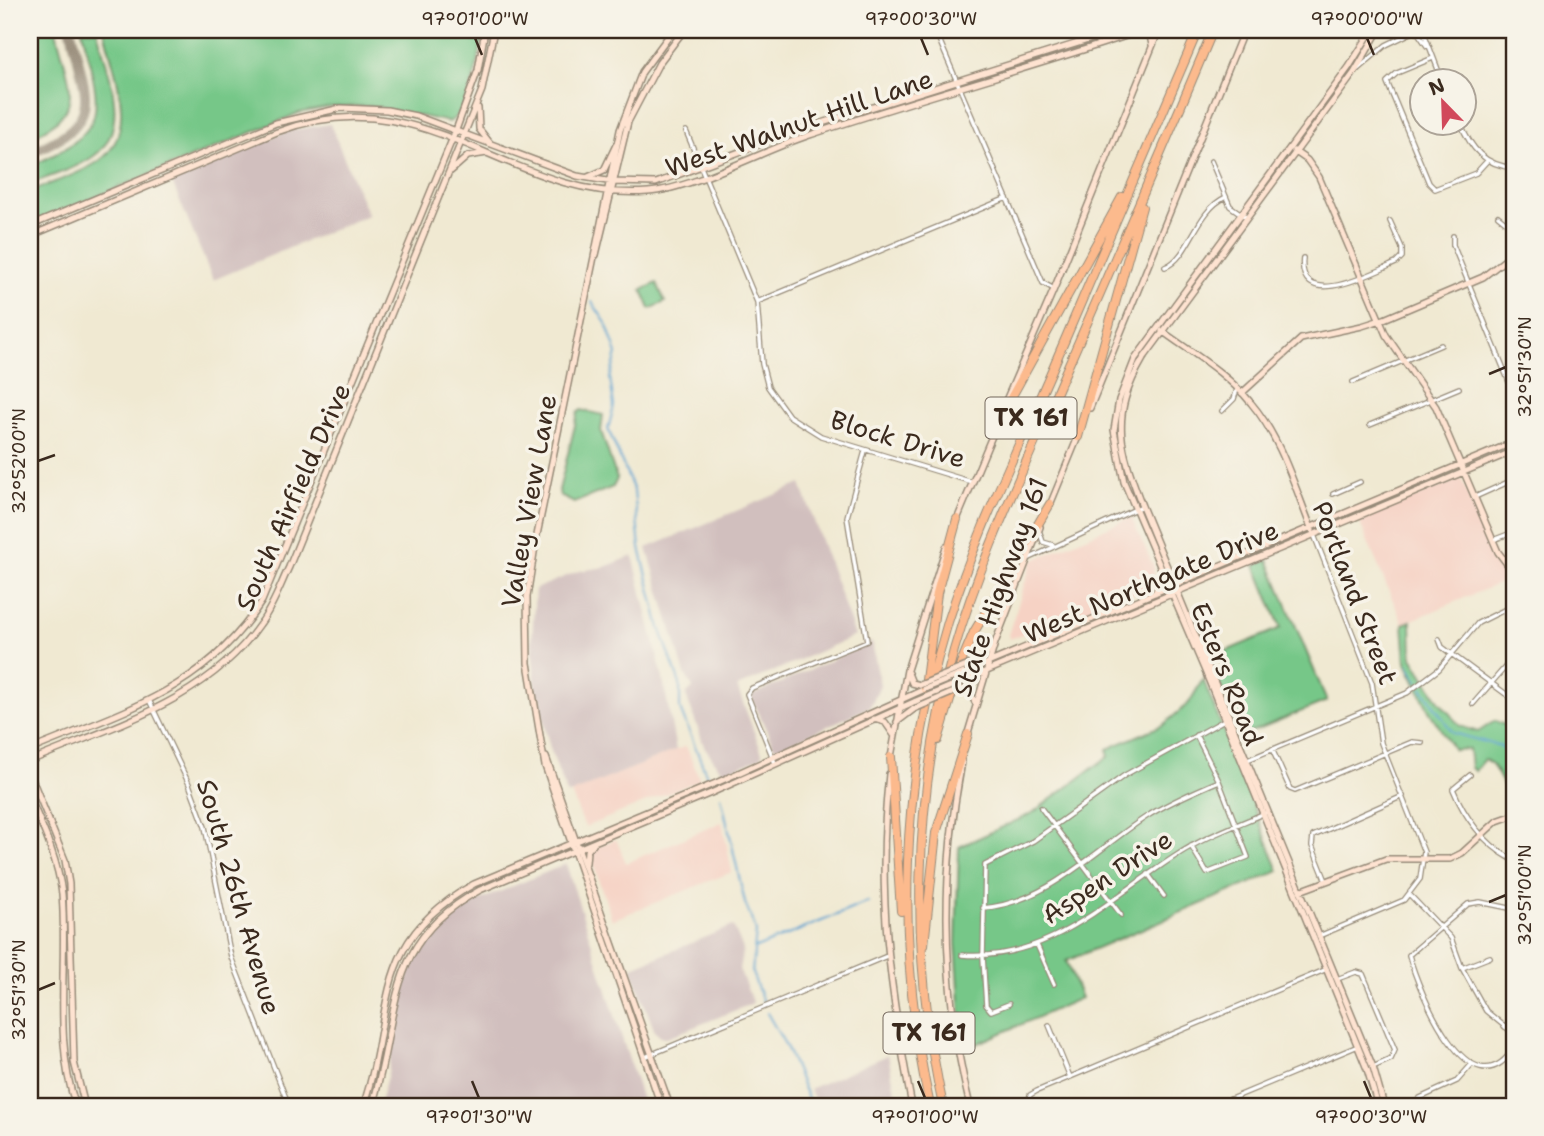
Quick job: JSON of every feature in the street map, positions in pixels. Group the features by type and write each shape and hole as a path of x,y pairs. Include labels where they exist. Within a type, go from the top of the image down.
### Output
{"highway":[{"name":"TX 161","path":"930,1106 917,1038 909,968 907,865 921,738 935,670 965,573 1198,30"},
{"name":"TX 161","path":"943,1106 928,1026 922,958 920,864 930,767 950,668 977,581 1213,30"},
{"path":"996,425 1138,170"},
{"path":"1078,437 1150,176"},
{"path":"930,767 971,639 1050,504"},
{"path":"921,738 937,593 957,519"},
{"path":"922,958 928,929 936,833 968,734"},
{"path":"891,757 903,933 909,968"}],"main road":[{"name":"South Airfield Drive","path":"30,750 174,688 209,664 238,635 262,601 453,138 481,56 485,30"},
{"path":"494,30 478,124 485,138 498,149"},
{"name":"Valley View Lane","path":"596,254 609,204 616,145 636,85 673,30"},
{"name":"Valley View Lane","path":"610,181 638,98 668,48 684,30"},
{"name":"West Walnut Hill Lane","path":"30,226 287,119 341,108 387,110 442,125 561,172 610,181 656,183 823,127 962,88 1120,30"},
{"path":"912,1106 887,956 883,858 891,757 900,699 934,579 957,519 1055,289 1159,30"},
{"path":"1156,39 1167,30"},
{"name":"Esters Road","path":"1328,102 1354,73 1371,39 1372,30"},
{"name":"Esters Road","path":"1378,1106 1360,1045 1317,937 1176,593 1120,468 1117,430 1119,400 1128,373 1157,327 1328,102 1379,30"},
{"path":"1142,31 1150,36 1153,48"},
{"name":"West Walnut Hill Lane","path":"30,236 277,132 317,120 363,116 427,128 555,180 609,191 659,191 884,104 1095,41 1142,31"},
{"name":"State Highway 161","path":"970,1106 954,1026 946,931 950,850 968,734 995,643 1024,563 1243,31"},
{"path":"481,56 491,57"},
{"name":"South Airfield Drive","path":"30,761 155,708 197,686 247,641 271,606 482,90"},
{"path":"884,104 886,111"},
{"path":"316,112 317,120"},
{"path":"442,125 461,117"},
{"path":"427,128 440,135 447,150"},
{"path":"587,178 604,170 616,145"},
{"path":"1292,149 1307,160 1319,177 1379,321 1403,361 1432,399 1493,540 1514,573"},
{"name":"Esters Road","path":"1117,430 1137,369 1247,218 1292,149"},
{"path":"447,177 464,158 489,153"},
{"path":"195,157 198,165"},
{"path":"616,169 622,177 640,184"},
{"name":"Valley View Lane","path":"609,191 536,540 527,597 528,663 545,766 563,822 573,842 670,1106"},
{"path":"609,204 625,192"},
{"path":"1240,391 1301,339 1379,321 1493,271 1514,253"},
{"name":"Portland Street","path":"1157,327 1240,391 1271,432 1314,535"},
{"name":"West Northgate Drive","path":"774,760 986,672 1173,586 1514,442"},
{"name":"West Northgate Drive","path":"372,1106 388,1040 395,991 408,958 430,928 465,898 594,843 919,689 1159,600 1514,451"},
{"path":"1369,504 1372,510"},
{"name":"Esters Road","path":"1139,508 1173,586"},
{"path":"290,535 300,539"},
{"path":"1243,556 1248,562"},
{"path":"1155,594 1163,580 1164,570"},
{"name":"Esters Road","path":"1176,593 1179,608 1228,718"},
{"path":"1159,600 1179,608"},
{"path":"907,670 912,683 919,689 982,658 995,643 1001,651 1016,651"},
{"path":"896,722 914,709 961,689 969,691 976,704"},
{"path":"874,719 885,722 894,735"},
{"name":"Valley View Lane","path":"544,754 573,829 573,842"},
{"path":"30,774 65,860 70,888 74,1052 85,1106"},
{"path":"30,798 46,835 62,895 68,1073 76,1106"},
{"name":"West Northgate Drive","path":"363,1106 386,995 404,950 423,923 461,892 573,842 674,805"},
{"path":"1298,892 1386,859 1445,860 1458,855 1497,821 1514,816"},
{"path":"557,849 564,839 563,822"},
{"path":"573,829 583,835 603,831"},
{"path":"46,835 54,832"},
{"path":"552,860 568,859 582,866 587,851 594,843"},
{"name":"Valley View Lane","path":"582,866 661,1106"},
{"path":"461,892 465,898"},
{"path":"379,1039 388,1040"},
{"name":"Esters Road","path":"1360,1045 1373,1067 1384,1106"}],"street":[{"path":"936,30 1043,283 1055,289"},
{"path":"1354,73 1386,45 1416,30 1428,47"},
{"path":"1423,30 1436,66"},
{"path":"1371,39 1378,45 1386,45"},
{"path":"1433,58 1397,73 1387,82 1429,183 1435,189 1476,173 1487,161"},
{"name":"Block Drive","path":"686,131 757,302 764,377 778,403 805,429 865,451 972,482"},
{"path":"1466,136 1471,146 1487,161 1514,168"},
{"path":"1210,161 1226,197 1247,218"},
{"path":"1165,267 1171,265 1208,207 1226,197"},
{"path":"757,302 1007,198"},
{"path":"1498,216 1514,229"},
{"path":"1303,258 1302,267 1312,285 1339,285 1396,263 1402,257 1402,248 1390,221"},
{"path":"1453,236 1453,245 1514,394"},
{"path":"1353,382 1441,345"},
{"path":"1370,425 1459,388"},
{"path":"1222,411 1240,391"},
{"path":"774,760 747,694 752,688 867,640 847,517 865,451"},
{"path":"1333,494 1360,482"},
{"path":"1475,496 1506,484"},
{"path":"1024,563 1139,508"},
{"path":"1041,525 1039,536 1043,542 1055,546"},
{"path":"1493,540 1514,532"},
{"name":"Portland Street","path":"1314,535 1372,683 1385,753 1422,843 1424,860"},
{"path":"1245,761 1407,693 1439,669 1478,623 1514,605"},
{"path":"1439,639 1442,647 1514,700"},
{"path":"1473,705 1489,683 1514,657"},
{"name":"South 26th Avenue","path":"149,700 155,708 205,827 231,957 289,1106"},
{"path":"1009,1004 989,1010 983,957 984,868 988,862 1010,854 1055,827 1125,775 1228,718"},
{"path":"1191,846 1207,873 1248,857 1219,781 1196,735"},
{"path":"1272,749 1292,791 1412,742 1422,743"},
{"path":"1470,775 1453,789 1464,814 1510,858"},
{"path":"983,908 1005,905 1028,896 1083,863 1159,809 1219,781"},
{"path":"1326,881 1312,846 1313,836 1403,796"},
{"path":"1041,808 1121,915"},
{"name":"Aspen Drive","path":"962,955 1004,955 1037,945 1082,923 1191,846 1266,813"},
{"path":"1317,937 1394,906 1409,894 1420,879 1424,860"},
{"path":"1149,874 1164,896"},
{"path":"1409,894 1443,927 1486,1011 1514,1034"},
{"path":"1514,909 1474,902 1459,909 1443,927 1414,948 1409,959 1430,1011 1444,1033 1472,1064 1481,1068 1495,1068 1506,1060 1514,1048"},
{"path":"1037,945 1054,984"},
{"path":"645,1057 887,956"},
{"path":"1462,968 1490,957"},
{"path":"1028,1106 1030,1095 1329,968"},
{"path":"1334,980 1356,972 1363,974 1396,1054 1373,1067"},
{"path":"1505,1027 1514,1015"},
{"path":"1049,1025 1070,1077"},
{"path":"1214,1106 1360,1045"},
{"path":"1413,1106 1420,1098 1457,1081 1472,1064"}],"shaded area":[{"path":"330,124 368,215 213,280 171,180 287,131"},
{"path":"1461,478 1491,548 1509,574 1500,583 1403,624 1359,521"},
{"path":"801,484 855,636 737,687 762,753 761,757 723,773 704,746 686,695 693,688 685,674 647,548"},
{"path":"1131,517 1154,567 1153,585 1067,623 1055,622 1052,616 1048,623 1010,639 1008,635 1032,561"},
{"path":"633,556 663,679 676,750 567,795 550,748 536,691 532,643 535,589 579,571 605,567"},
{"path":"872,642 880,685 870,707 779,748 774,747 751,696"},
{"path":"686,746 700,780 585,827 571,793"},
{"path":"722,822 732,872 612,920 590,854 592,849 616,839 626,863"},
{"path":"566,864 644,1106 379,1106 388,1073 399,1002 413,960 442,926 473,903"},
{"path":"733,926 743,949 739,969 753,1003 667,1038 660,1036 655,1032 631,968"},
{"path":"888,1055 898,1106 818,1106 809,1089"}],"green space":[{"path":"30,30 56,30 70,94 68,106 61,117 30,138"},
{"path":"82,30 97,30 114,96 112,130 106,144 87,161 30,184 30,166 76,141 88,128 94,114 96,98"},
{"path":"104,30 483,30 477,66 468,94 463,106 449,122 371,106 332,107 299,113 30,224 30,192 99,161 111,149 118,134 120,99"},
{"path":"657,283 665,302 650,309 642,290"},
{"path":"581,410 603,415 601,431 617,479 613,487 574,503 560,496 559,490"},
{"path":"1268,560 1327,701 1241,736 1214,671 1224,666 1219,654 1281,628 1255,565"},
{"path":"1411,621 1412,657 1439,701 1460,726 1478,732 1495,721 1514,729 1514,788 1505,787 1492,764 1484,759 1475,771 1471,768 1469,749 1454,750 1429,711 1406,663 1403,624"},
{"path":"1203,679 1279,871 1066,961 1081,998 963,1050 956,943 959,847 1031,814 1109,756 1107,749 1163,725 1189,703"}],"waterway":[{"path":"592,302 606,323 617,354 610,378 614,406 608,429 634,491 640,548 660,628 680,684 680,709 707,776"},
{"path":"1408,665 1418,681"},
{"path":"1422,688 1453,733 1500,746 1514,760"},
{"path":"721,796 745,903 756,931 752,973 763,1002"},
{"path":"756,948 868,902"},
{"path":"767,1013 786,1046 811,1106"}],"taxiway":[{"path":"30,153 71,130 85,105 82,74 71,30"}]}
